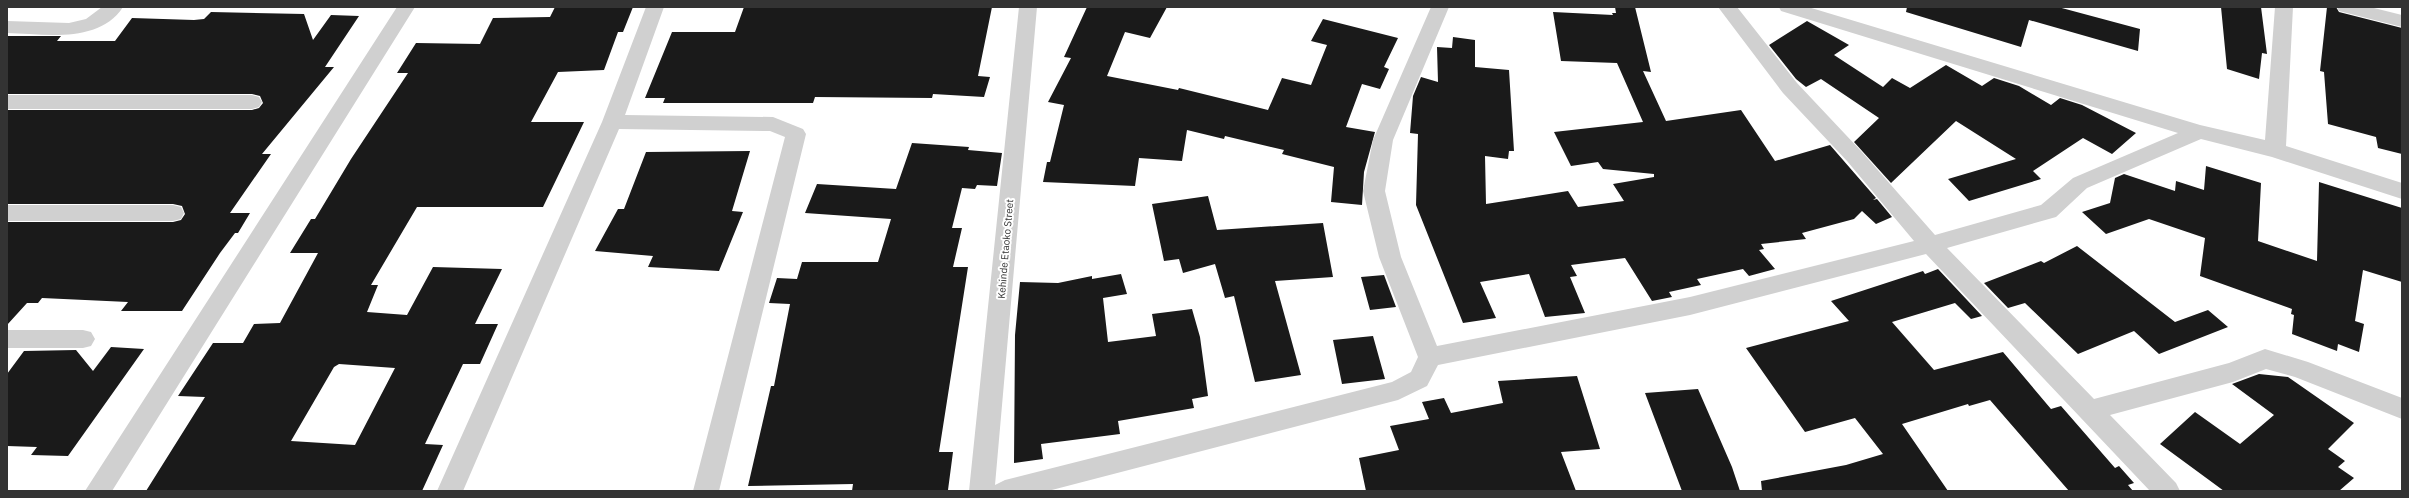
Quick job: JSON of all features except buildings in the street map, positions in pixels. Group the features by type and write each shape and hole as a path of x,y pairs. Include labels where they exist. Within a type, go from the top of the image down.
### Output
{"street":[{"path":"7,27 69,29 92,24 114,7"},
{"path":"98,491 254,249 406,7"},
{"path":"450,491 612,122 655,7"},
{"name":"Kehinde Etaoko Street","path":"982,491 1028,7"},
{"path":"1005,491 1398,390 1419,379 1430,358 1390,257 1374,191 1383,140 1440,7"},
{"path":"1727,7 1790,88 1854,156 1930,245 2167,491"},
{"path":"1788,7 2199,132 2275,150 2402,191"},
{"path":"2275,150 2284,7"},
{"path":"2346,7 2402,21"},
{"path":"2386,7 2402,11"},
{"path":"7,102 252,102"},
{"path":"612,122 727,122 773,124 796,134 706,491"},
{"path":"1430,358 1690,306 1930,245 2048,211 2080,183 2199,132"},
{"path":"7,213 173,213"},
{"path":"7,339 83,339"},
{"path":"2089,411 2233,372 2265,359 2300,369 2402,409"}]}
